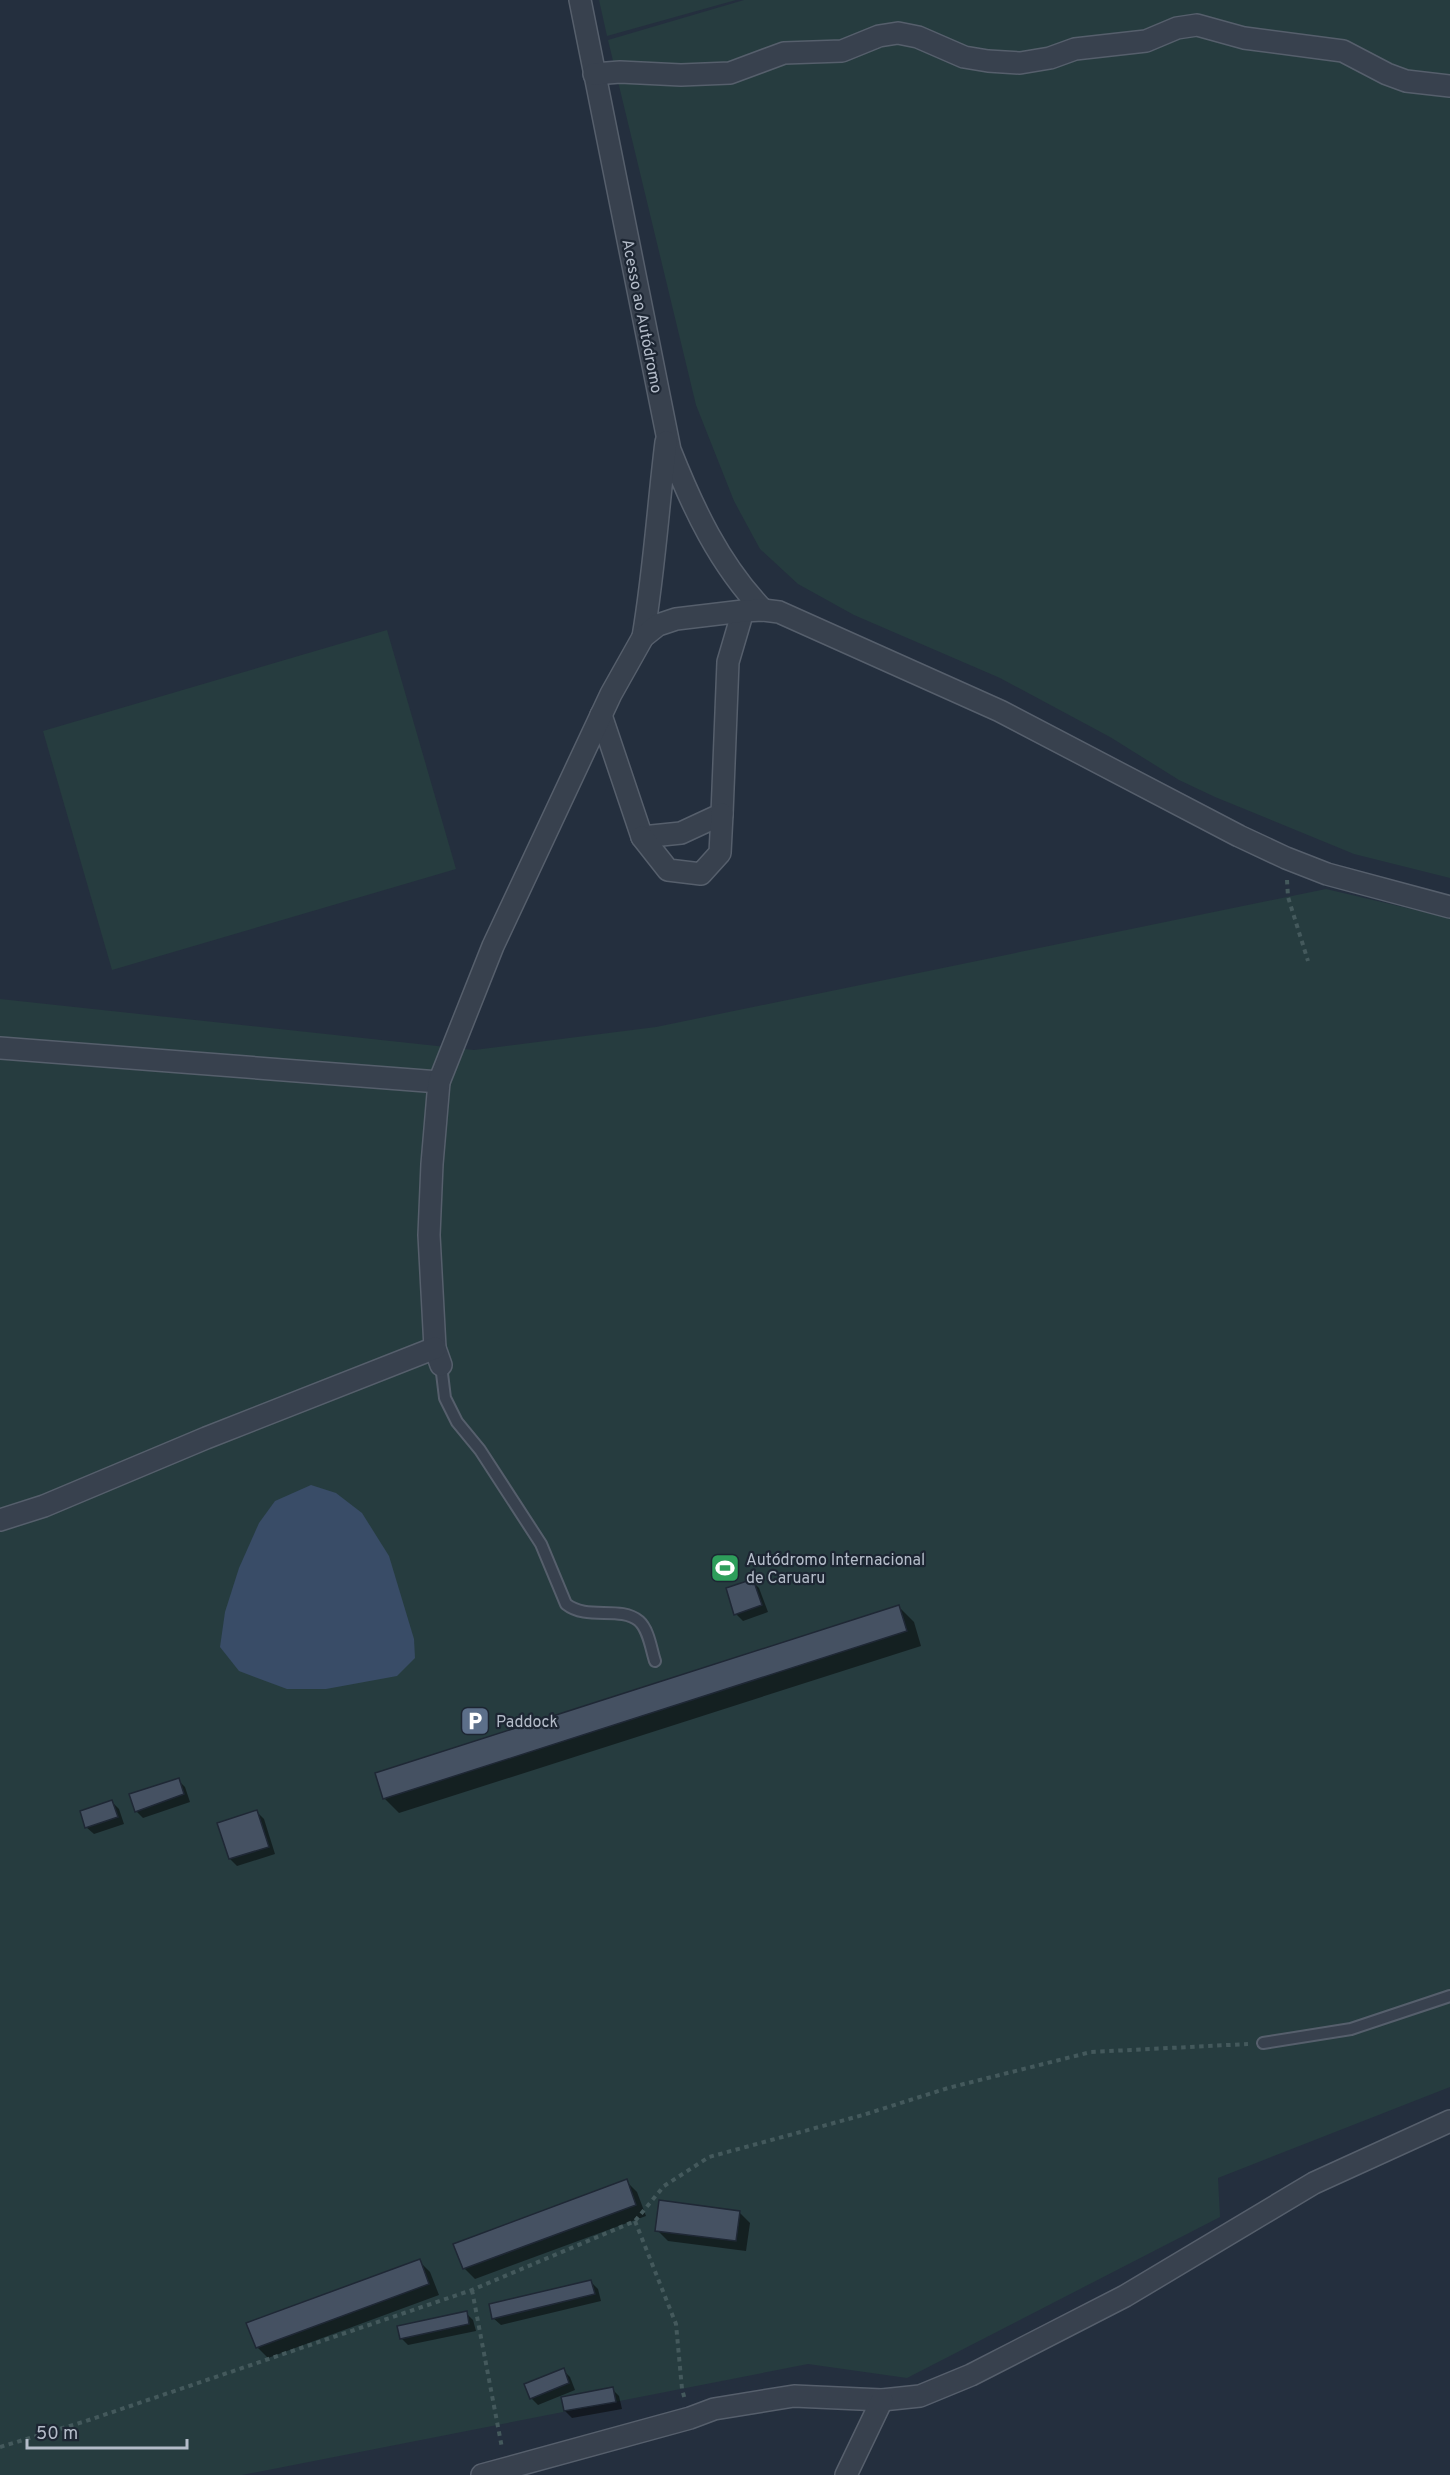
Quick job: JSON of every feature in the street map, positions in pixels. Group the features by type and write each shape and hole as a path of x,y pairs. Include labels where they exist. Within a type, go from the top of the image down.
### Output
{"street":[{"name":"Acesso ao Autódromo","path":"580,0 667,436 690,500 753,610"},
{"path":"594,74 620,72 681,75 730,73 784,53 842,51 879,36 898,33 918,37 964,57 987,62 1020,63 1050,58 1074,49 1146,40 1176,28 1197,25 1244,38 1343,51 1387,74 1406,81 1450,86"},
{"path":"643,638 667,436"},
{"path":"601,715 642,837 668,870 701,874 720,853 728,662 753,610"},
{"path":"0,1521 44,1506 206,1438 438,1357 429,1235 432,1164 440,1082 493,946 601,715 643,638 658,625 676,619 753,610 779,612 999,711 1286,858 1327,874 1450,907"},
{"path":"642,837 681,833 722,814"},
{"path":"0,1048 440,1082"},
{"path":"482,2475 690,2418 714,2409 794,2396 882,2400 920,2396 971,2375 1125,2296 1314,2183 1450,2121"},
{"path":"846,2475 882,2400"}],"lane":[{"path":"438,1357 445,1398 457,1422 485,1458 541,1544 566,1604 574,1611 619,1614 639,1621 656,1661"},
{"path":"1263,2043 1351,2029 1450,1996"}],"path":[{"path":"1286,858 1288,897 1308,961"},
{"path":"0,2447 86,2421 472,2290 635,2221 664,2186 709,2157 864,2115 948,2088 1091,2052 1263,2043"},
{"path":"635,2221 642,2245 676,2324 682,2389 690,2418"},
{"path":"472,2290 505,2467"}],"green space":[{"path":"599,0 736,0 607,36"},
{"path":"744,0 1450,0 1450,878 1354,854 1179,780 1110,737 1000,678 854,615 798,584 760,549 734,501 696,405 608,40"},
{"path":"387,630 456,869 112,970 43,731"},
{"name":"Autódromo Internacional de Caruaru","path":"1326,889 1450,918 1450,2087 1218,2178 1220,2217 907,2378 808,2364 242,2475 0,2475 0,999 474,1050 656,1027"}],"water":[{"path":"311,1485 336,1493 362,1513 389,1556 414,1639 415,1658 397,1676 326,1689 287,1689 239,1671 220,1647 225,1612 239,1568 259,1523 275,1501"}],"building":[{"path":"753,1579 762,1605 734,1615 726,1588"},
{"path":"899,1605 907,1631 383,1799 375,1773"},
{"path":"179,1778 184,1794 135,1812 129,1794"},
{"path":"112,1800 118,1817 85,1828 80,1811"},
{"path":"257,1810 269,1847 229,1859 217,1823"},
{"path":"627,2179 636,2205 463,2269 453,2244"},
{"path":"659,2200 740,2211 736,2241 655,2231"},
{"path":"420,2259 429,2284 256,2348 246,2323"},
{"path":"591,2280 595,2294 492,2319 489,2304"},
{"path":"467,2311 469,2324 400,2339 397,2326"},
{"path":"564,2368 569,2383 530,2399 524,2384"},
{"path":"613,2387 616,2402 564,2411 561,2397"}],"place":[{"name":"Autódromo Internacional de Caruaru","path":"725,1568"},
{"name":"Paddock","path":"475,1721"}]}
